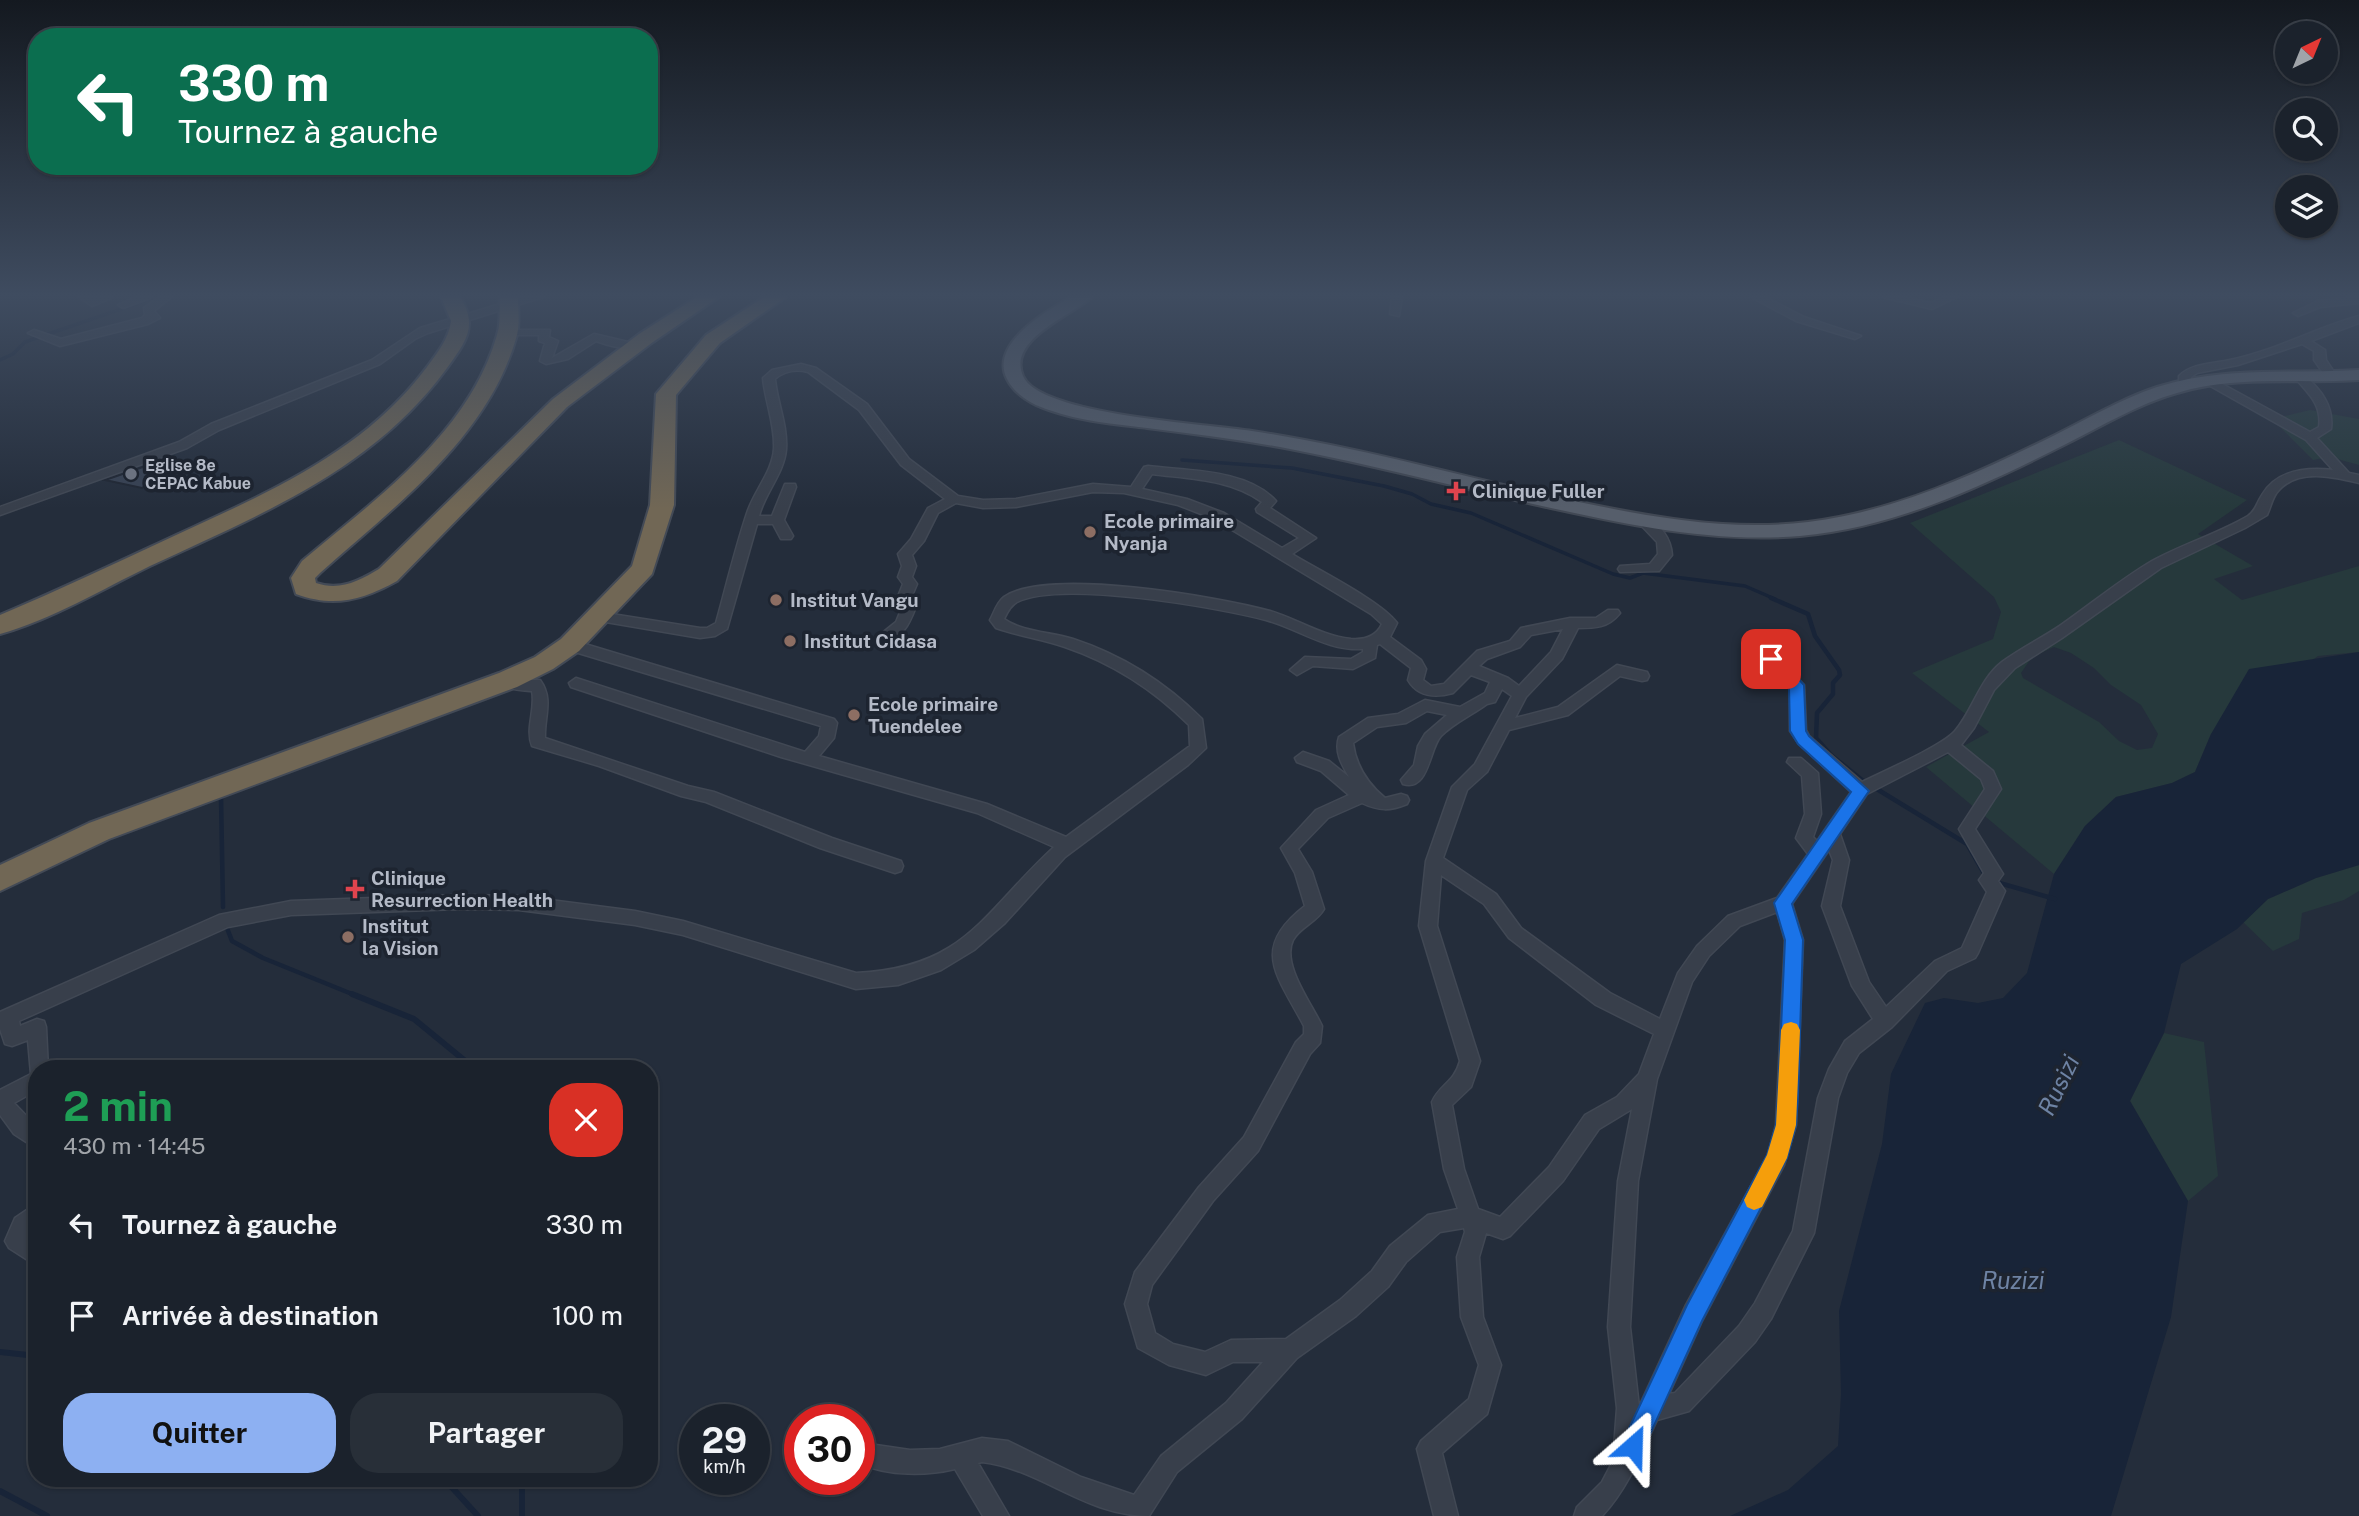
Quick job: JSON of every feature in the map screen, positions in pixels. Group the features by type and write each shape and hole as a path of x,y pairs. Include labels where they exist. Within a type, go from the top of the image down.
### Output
{"highway":[{"path":"0,625 172,547 335,465 393,421 429,382 438,368"},
{"path":"493,368 472,411 455,433 386,500 311,566 303,578 305,588 332,596 353,594 388,575 543,420 604,368"},
{"path":"1,875 145,813 508,680 544,663 570,645 643,568 662,505 666,394 688,368"}],"main road":[{"path":"1013,368 1014,376 1025,388 1050,404 1096,415 1320,450 1645,522 1735,532 1802,529 1851,522 1900,510 1992,473 2138,400 2185,385 2251,377 2332,378 2359,375"}],"street":[{"path":"0,511 183,445 215,427 362,368"},
{"path":"599,617 700,634 718,630 726,617 751,520 776,464 779,449 777,415 771,398 769,379 776,372 797,368"},
{"path":"804,368 813,370 863,407 905,462 954,499 983,504 1016,503 1093,488 1135,491 1209,512 1376,611 1390,623 1376,640 1370,654 1353,664 1310,661 1297,670"},
{"path":"2185,385 2185,376 2194,370 2207,368"},
{"path":"2325,368 2332,378"},
{"path":"2301,378 2319,394 2327,419 2325,429 2310,437"},
{"path":"2209,381 2310,437 2352,477"},
{"path":"1135,491 1147,471 1223,481 1258,493 1270,501 1262,509 1309,538 1282,554"},
{"path":"1625,1464 1628,1408 1619,1327 1628,1181 1647,1079 1684,979 1703,951 1734,921 1783,903 1831,833 1867,787 1950,745 1964,733 1984,692 2000,671 2061,632 2138,576 2170,557 2247,522 2262,512 2264,502 2275,485 2306,471 2352,477"},
{"path":"777,520 790,487"},
{"path":"888,634 902,625 910,604 904,599 910,584 905,577 909,566 905,554 917,541 933,511 954,499"},
{"path":"751,520 777,520"},
{"path":"777,520 786,536"},
{"path":"1625,569 1654,568 1665,555 1664,541 1645,522"},
{"path":"38,1060 37,1027 12,1038 4,1019 225,920 291,908 519,902 683,928 856,981 882,981 930,967 960,952 999,917 1028,883 1067,845 1131,801 1198,748 1197,723 1137,673 1109,658 1067,642 1000,625 997,620 1010,599 1060,590 1119,592 1267,615 1333,641 1353,644 1376,640 1416,664 1419,668 1415,680 1419,686 1430,691 1448,689 1482,655 1515,644 1526,631 1573,623 1599,622 1613,613"},
{"path":"1446,1516 1430,1449 1479,1406 1490,1365 1472,1317 1468,1256 1476,1232 1473,1217 1454,1169 1443,1102 1464,1081 1470,1060 1428,926 1434,861 1460,787 1481,768 1520,694 1557,655 1573,623"},
{"path":"570,645 829,723 826,738 808,759"},
{"path":"1771,659 1797,685 1798,731 1804,740 1867,787"},
{"path":"1469,668 1520,694"},
{"path":"1504,726 1563,711 1589,694 1616,670 1642,676"},
{"path":"508,680 520,686 535,684 540,689 538,741 687,792 708,796 826,843 895,866"},
{"path":"1409,780 1423,767 1426,746 1438,730 1490,698 1497,680"},
{"path":"576,683 808,759 990,811 1067,845"},
{"path":"1371,799 1347,760 1345,741 1373,722 1401,719 1425,705 1464,713"},
{"path":"1650,1410 1681,1403 1747,1334 1763,1311 1803,1233 1821,1126 1839,1069 1852,1047 1885,1021 1941,966 1969,954 1996,891 1988,880 1994,874 1967,829 1976,810 1989,799 1993,789 1987,775 1950,745"},
{"path":"1303,758 1326,767 1371,799 1395,804 1401,800"},
{"path":"1795,762 1810,773 1813,814 1804,838 1817,853"},
{"path":"1289,1350 1231,1351 1206,1364 1169,1354 1146,1339 1136,1304 1143,1280 1218,1179 1251,1144 1303,1048 1313,1037 1313,1026 1281,964 1281,941 1292,926 1315,909 1303,872 1289,848 1322,814 1371,799"},
{"path":"1831,833 1841,860 1832,906 1861,986 1885,1021"},
{"path":"1434,861 1490,899 1516,933 1603,999 1665,1031"},
{"path":"1586,1516 1610,1490 1625,1464 1694,1313 1777,1158 1786,1125 1794,940 1783,903"},
{"path":"875,1457 910,1462 940,1461 982,1450 1008,1453 1076,1487 1144,1512 1169,1464 1234,1411 1289,1350 1348,1308 1380,1279 1398,1254 1435,1222 1473,1217 1503,1229 1556,1174 1592,1122 1624,1103 1647,1079"},
{"path":"28,1085 0,1100 28,1133"},
{"path":"28,1220 16,1235 16,1241 28,1249"},
{"path":"960,1455 997,1516"}],"shaded area":[{"path":"2310,410 2359,419 2359,465 2330,457 2313,460 2272,419"},
{"path":"2119,440 2247,500 2198,534 2253,566 2214,579 2242,600 2359,566 2359,652 2318,656 2211,734 2195,772 2172,783 2116,797 2085,826 2054,874 1926,767 1989,732 1912,673 1993,639 2001,612 1994,597 1910,523","holes":["2054,647 2071,653 2141,705 2158,734 2152,748 2137,750 2119,741 2099,722 2023,678 2021,673 2032,657"]},
{"path":"2359,865 2359,891 2344,900 2302,913 2299,939 2273,951 2243,922 2268,899 2316,878"},
{"path":"2164,1033 2204,1042 2218,1176 2188,1201 2130,1101"}],"water":[{"name":"Ruzizi","path":"2359,652 2359,865 2316,878 2268,899 2237,929 2181,964 2164,1033 2130,1101 2188,1201 2171,1317 2111,1516 1730,1516 1788,1490 1838,1446 1841,1394 1839,1311 1882,1144 1891,1074 1925,1003 1944,998 1978,1003 2003,998 2027,973 2054,874 2085,826 2116,797 2172,783 2195,772 2211,734 2249,669"}],"building":[{"name":"Eglise 8e CEPAC Kabue","path":"143,467 149,474 146,476 156,478 142,488 105,480"}],"waterway":[{"path":"1182,460 1292,468 1384,486 1412,494 1431,504 1471,513 1613,574 1630,578 1643,573 1745,586 1775,599"},
{"path":"1771,598 1808,614 1815,636 1839,670 1840,675 1833,683 1833,694 1817,713 1816,738 1831,755 1862,780 1967,844 1986,877"},
{"path":"221,797 223,907"},
{"path":"1996,882 2055,899"},
{"path":"227,928 232,941 263,958 357,996"},
{"path":"352,994 414,1019 464,1060"},
{"path":"0,1352 28,1355"},
{"path":"452,1487 478,1516"},
{"path":"522,1487 522,1516"},
{"path":"0,1491 47,1516"}],"slow traffic":[{"path":"1754,1200 1777,1158 1786,1125 1791,1030"}],"place":[{"name":"Eglise 8e CEPAC Kabue","path":"131,474"},
{"name":"Clinique Fuller","path":"1456,491"},
{"name":"Ecole primaire Nyanja","path":"1090,532"},
{"name":"Institut Vangu","path":"776,600"},
{"name":"Institut Cidasa","path":"790,641"},
{"name":"Ecole primaire Tuendelee","path":"854,715"},
{"name":"Clinique Resurrection Health","path":"355,889"},
{"name":"Institut la Vision","path":"348,937"}],"route":[{"path":"1633,1446 1694,1313 1777,1158 1786,1125 1794,940 1783,903 1861,791 1804,740 1798,731 1797,685 1771,659"}],"water label":[{"name":"Rusizi","path":"2058,1085"}]}
